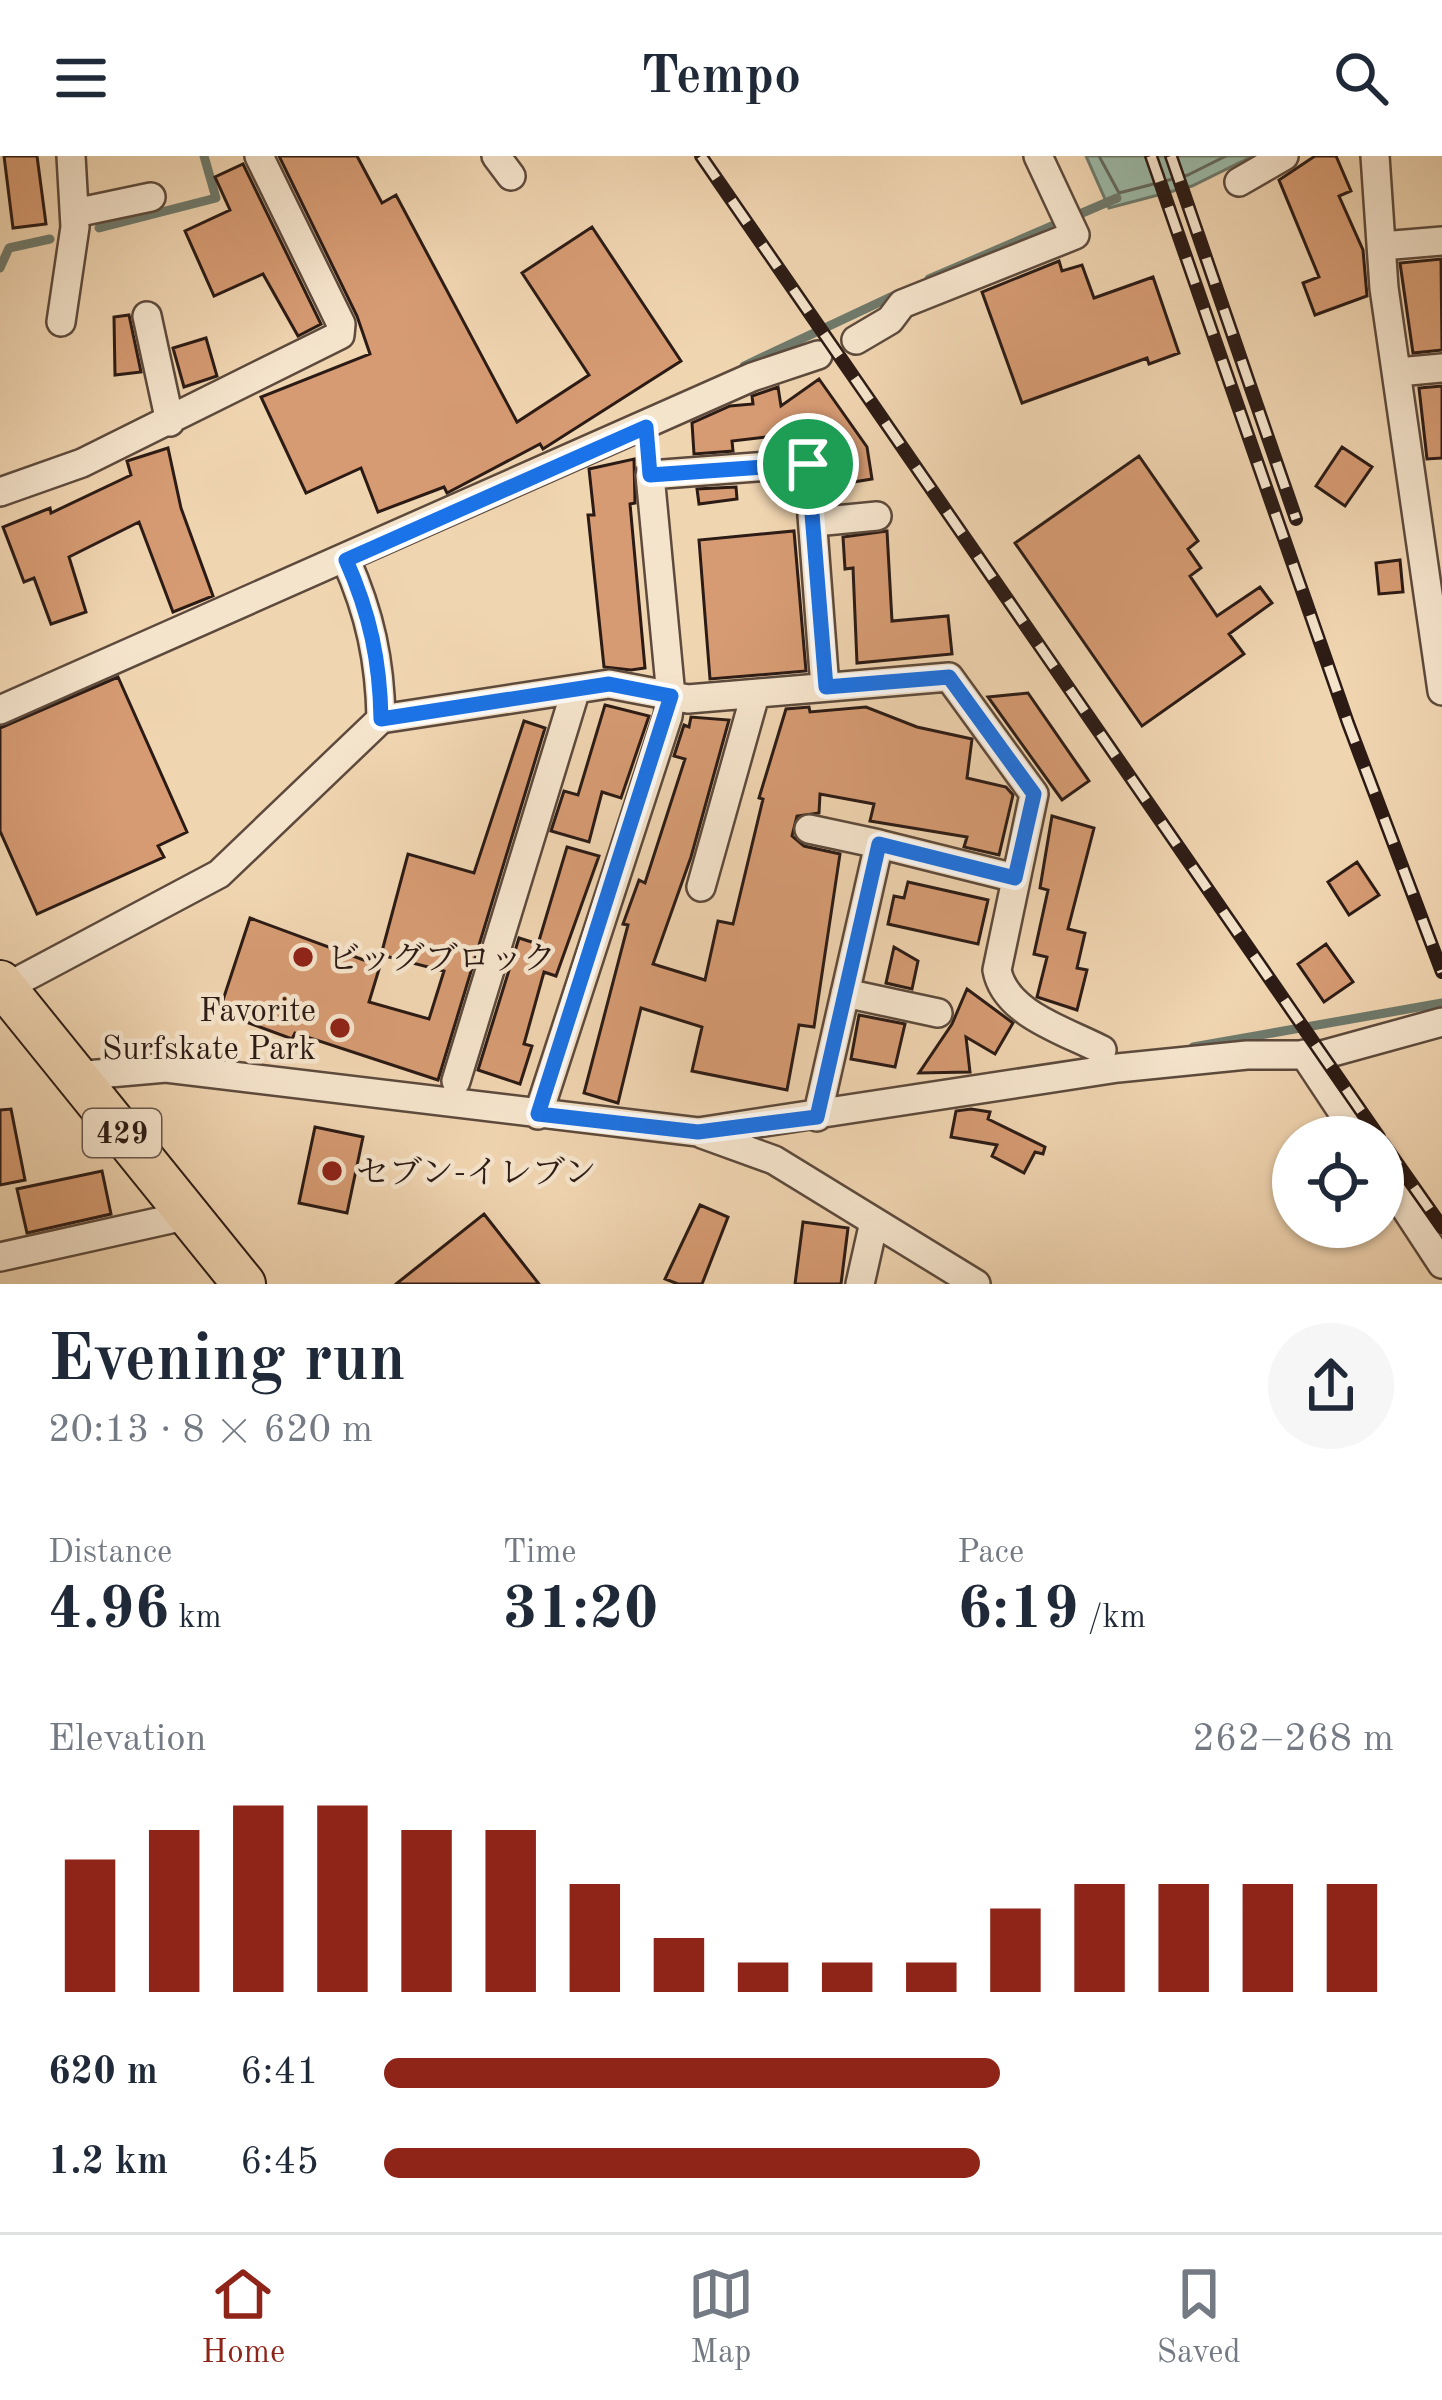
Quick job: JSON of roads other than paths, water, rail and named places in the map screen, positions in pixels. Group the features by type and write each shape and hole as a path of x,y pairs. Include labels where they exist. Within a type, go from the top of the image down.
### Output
{"highway":[{"name":"429","path":"8,1004 75,1076 244,1284"}],"street":[{"path":"61,322 75,213 71,156"},
{"path":"0,492 82,463 340,335 341,325 259,156"},
{"path":"856,340 890,320 902,304 1075,235 1038,156"},
{"path":"1239,182 1284,156"},
{"path":"1375,156 1413,509 1442,691"},
{"path":"75,213 151,197"},
{"path":"1382,245 1442,242"},
{"path":"147,316 170,422"},
{"path":"0,710 752,377 818,355"},
{"path":"1398,372 1442,368"},
{"path":"541,1106 671,696 646,427"},
{"path":"650,475 808,464 826,687"},
{"path":"1413,509 1442,506"},
{"path":"814,522 877,516"},
{"path":"346,560 366,605 380,664 381,719"},
{"path":"8,1004 219,874 381,719 609,684 671,696 755,695 949,677 1034,794 997,970 1000,988 1014,1004 1102,1050"},
{"path":"456,1081 577,688"},
{"path":"701,887 755,695"},
{"path":"808,829 1015,878"},
{"path":"819,1108 879,844"},
{"path":"845,993 938,1012"},
{"path":"698,1132 819,1108 1141,1065 1322,1055 1442,1022"},
{"path":"1304,1054 1345,1116"},
{"path":"75,1076 166,1068 541,1106 698,1132 774,1160 976,1284"},
{"path":"1404,1206 1442,1264"},
{"path":"0,1257 189,1215"},
{"path":"860,1284 874,1222"}],"water":[{"path":"1086,156 1253,156 1192,186 1109,208"}],"waterway":[{"path":"99,228 216,198 204,156"},
{"path":"929,279 1117,198"},
{"path":"0,268 9,248 50,239"},
{"path":"744,366 897,294"},
{"path":"1193,1047 1442,1003"},
{"path":"159,1054 206,1056"}],"railway":[{"path":"701,156 1364,1116"},
{"path":"1151,156 1348,723 1442,972"},
{"path":"1171,156 1296,519"},
{"path":"1404,1173 1442,1227"}],"place":[{"name":"ビッグブロック","path":"303,957"},
{"name":"Favorite Surfskate Park","path":"340,1028"},
{"name":"セブン-イレブン","path":"332,1171"}]}
